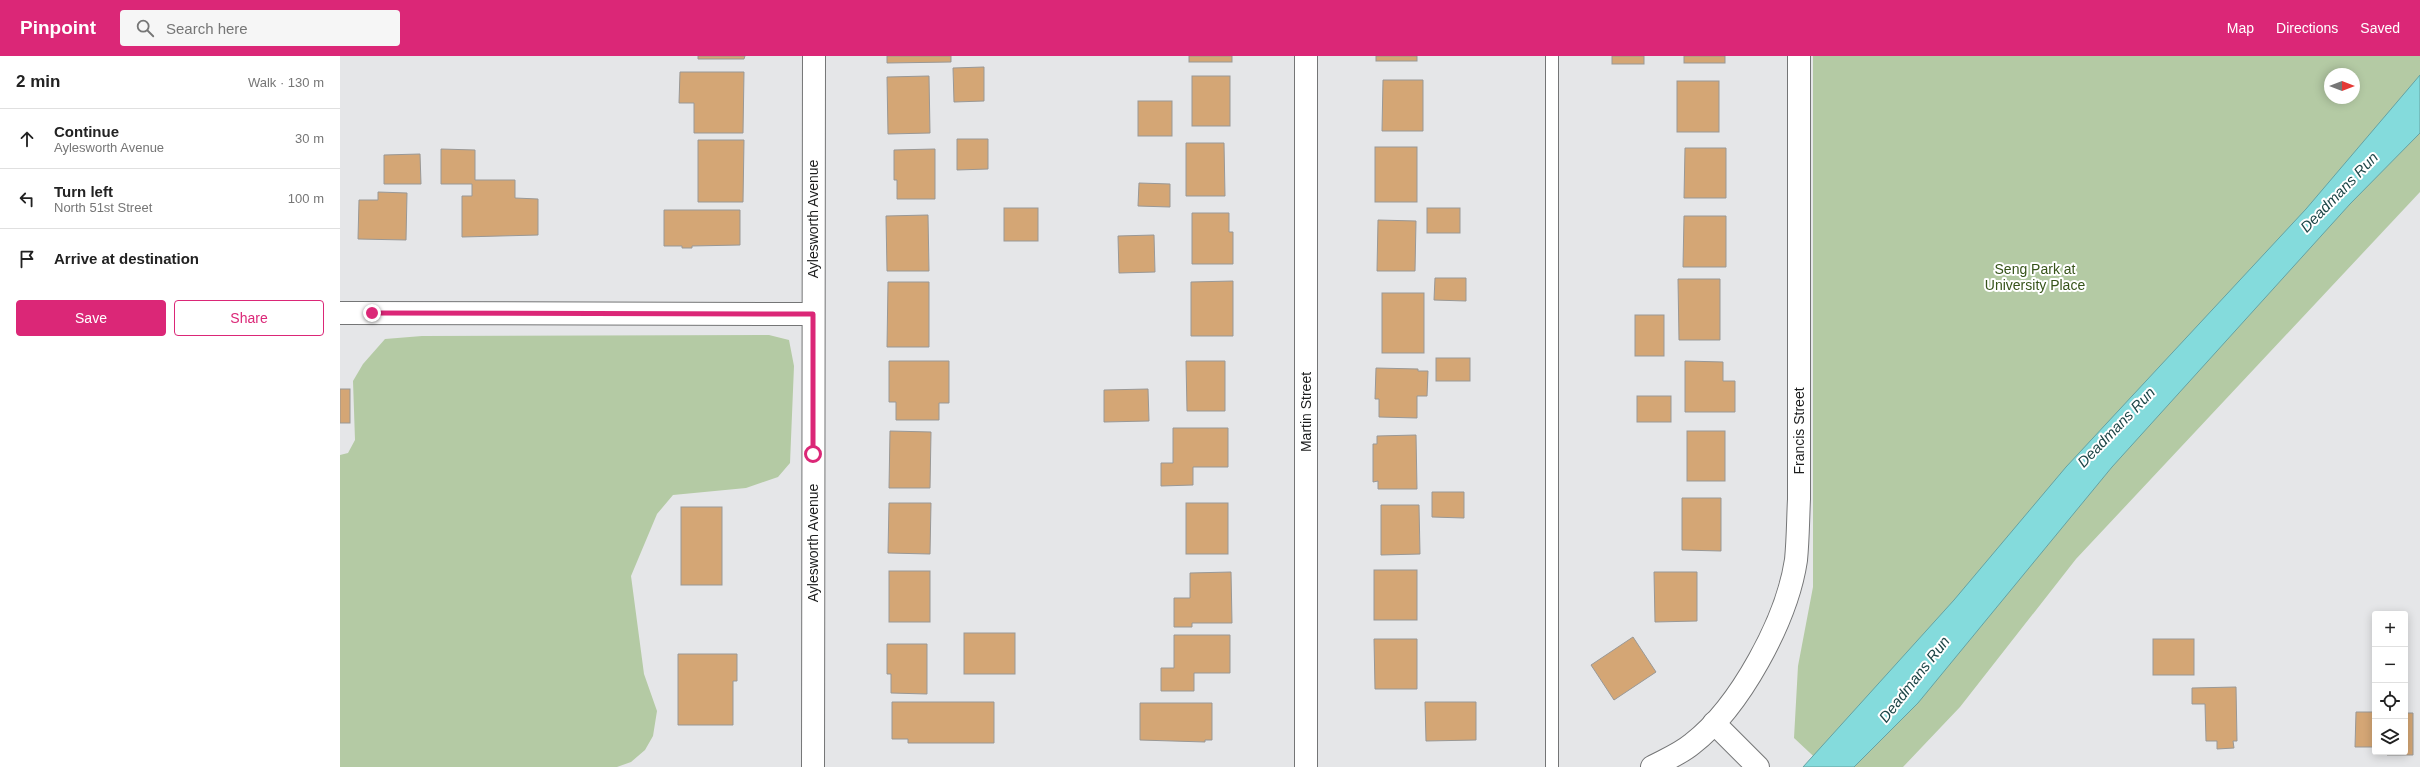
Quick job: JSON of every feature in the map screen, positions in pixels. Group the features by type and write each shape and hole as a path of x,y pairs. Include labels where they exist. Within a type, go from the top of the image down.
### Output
{"street":[{"name":"Aylesworth Avenue","path":"813,767 814,56"},
{"name":"Martin Street","path":"1306,56 1306,767"},
{"name":"Francis Street","path":"1652,767 1692,745 1714,723 1743,688 1764,650 1782,610 1796,560 1799,499 1799,56"},
{"path":"340,313 813,314"},
{"path":"1714,723 1758,767"}],"lane":[{"path":"1552,56 1552,767"}],"green space":[{"name":"Seng Park at University Place","path":"1813,56 2420,56 2420,192 2076,559 1960,707 1903,767 1825,767 1794,738 1798,666 1813,587"},
{"path":"769,335 789,340 794,366 790,463 778,477 746,488 673,495 657,514 631,576 644,674 657,711 653,736 645,750 631,762 617,767 340,767 340,455 348,453 355,440 353,381 363,364 385,339 422,336"}],"water":[{"name":"Deadmans Run","path":"2420,75 2420,133 2350,204 2112,467 1918,703 1854,767 1803,767 1954,600 2066,467 2306,209"}],"building":[{"path":"698,56 745,56 744,59 698,59"},
{"path":"887,56 951,56 951,62 887,63"},
{"path":"1189,56 1232,56 1232,62 1189,62"},
{"path":"1376,56 1417,56 1417,61 1376,61"},
{"path":"1612,56 1644,56 1644,64 1612,64"},
{"path":"1684,56 1725,56 1725,63 1684,63"},
{"path":"984,67 984,101 954,102 953,68"},
{"path":"680,72 744,72 743,133 694,133 694,103 679,103"},
{"path":"929,76 930,133 888,134 887,77"},
{"path":"1192,76 1230,76 1230,126 1192,126"},
{"path":"1383,80 1423,80 1423,131 1382,131"},
{"path":"1677,81 1719,81 1719,132 1677,132"},
{"path":"1138,101 1172,101 1172,136 1138,136"},
{"path":"957,139 988,139 988,169 957,170"},
{"path":"698,140 744,140 743,202 698,202"},
{"path":"1186,143 1224,143 1225,196 1186,196"},
{"path":"1375,147 1417,147 1417,202 1375,202"},
{"path":"1685,148 1726,148 1726,198 1684,198"},
{"path":"441,149 475,150 475,180 515,180 515,198 538,199 538,235 462,237 462,196 472,196 472,184 441,184"},
{"path":"935,149 935,199 897,199 897,180 894,180 894,150"},
{"path":"420,154 421,184 384,184 384,155"},
{"path":"1139,183 1170,184 1170,207 1138,206"},
{"path":"378,192 407,193 406,240 358,239 359,200 378,200"},
{"path":"1004,208 1038,208 1038,241 1004,241"},
{"path":"1427,208 1460,208 1460,233 1427,233"},
{"path":"664,210 740,210 740,245 692,246 692,248 682,248 682,246 664,246"},
{"path":"1192,213 1229,213 1229,232 1233,232 1233,264 1192,264"},
{"path":"928,215 929,271 887,271 886,216"},
{"path":"1684,216 1726,216 1726,267 1683,267"},
{"path":"1378,220 1416,221 1415,271 1377,271"},
{"path":"1154,235 1155,272 1119,273 1118,236"},
{"path":"1435,278 1466,278 1466,301 1434,300"},
{"path":"1678,279 1720,279 1720,340 1679,340"},
{"path":"1233,281 1233,336 1191,336 1191,282"},
{"path":"888,282 929,282 929,347 887,347"},
{"path":"1382,293 1424,293 1424,353 1382,353"},
{"path":"1635,315 1664,315 1664,356 1635,356"},
{"path":"1436,358 1470,358 1470,381 1436,381"},
{"path":"889,361 949,361 949,403 939,403 939,420 896,420 896,402 889,402"},
{"path":"1186,361 1225,361 1225,411 1187,411"},
{"path":"1685,361 1723,362 1723,381 1735,381 1735,412 1685,412"},
{"path":"1376,368 1418,369 1418,371 1428,371 1427,396 1417,396 1417,418 1379,417 1379,399 1375,399"},
{"path":"340,389 350,389 350,423 340,423"},
{"path":"1148,389 1149,421 1104,422 1104,390"},
{"path":"1637,396 1671,396 1671,422 1637,422"},
{"path":"1173,428 1228,428 1228,467 1193,467 1193,485 1161,486 1161,463 1173,463"},
{"path":"890,431 931,432 930,488 889,488"},
{"path":"1687,431 1725,431 1725,481 1687,481"},
{"path":"1416,435 1417,489 1378,489 1378,481 1373,482 1373,444 1377,444 1377,436"},
{"path":"1432,492 1464,492 1464,518 1432,517"},
{"path":"1682,498 1721,498 1721,551 1682,550"},
{"path":"889,503 931,503 930,554 888,553"},
{"path":"1186,503 1228,503 1228,554 1186,554"},
{"path":"1381,505 1419,505 1420,554 1381,555"},
{"path":"681,507 722,507 722,585 681,585"},
{"path":"1374,570 1417,570 1417,620 1374,620"},
{"path":"889,571 930,571 930,622 889,622"},
{"path":"1231,572 1232,623 1192,623 1192,627 1174,627 1174,598 1190,598 1190,573"},
{"path":"1654,572 1697,572 1697,621 1655,622"},
{"path":"964,633 1015,633 1015,674 964,674"},
{"path":"1174,635 1230,635 1230,673 1194,673 1194,691 1161,691 1161,668 1174,668"},
{"path":"1633,637 1656,672 1614,700 1591,665"},
{"path":"1374,639 1417,639 1417,689 1375,689"},
{"path":"2153,639 2194,639 2194,675 2153,675"},
{"path":"887,644 927,644 927,694 891,693 891,674 887,674"},
{"path":"678,654 737,654 737,681 733,681 733,725 678,725"},
{"path":"2236,687 2237,741 2233,741 2234,748 2217,749 2217,741 2206,741 2205,704 2192,704 2192,688"},
{"path":"892,702 994,702 994,743 908,743 908,739 892,739"},
{"path":"1425,702 1476,702 1476,740 1426,741"},
{"path":"1140,703 1212,703 1212,740 1205,740 1205,742 1140,740"},
{"path":"2356,712 2372,712 2372,747 2355,747"},
{"path":"2408,713 2413,713 2413,755 2408,755"}],"route":[{"path":"372,313 813,314 813,454"}]}
